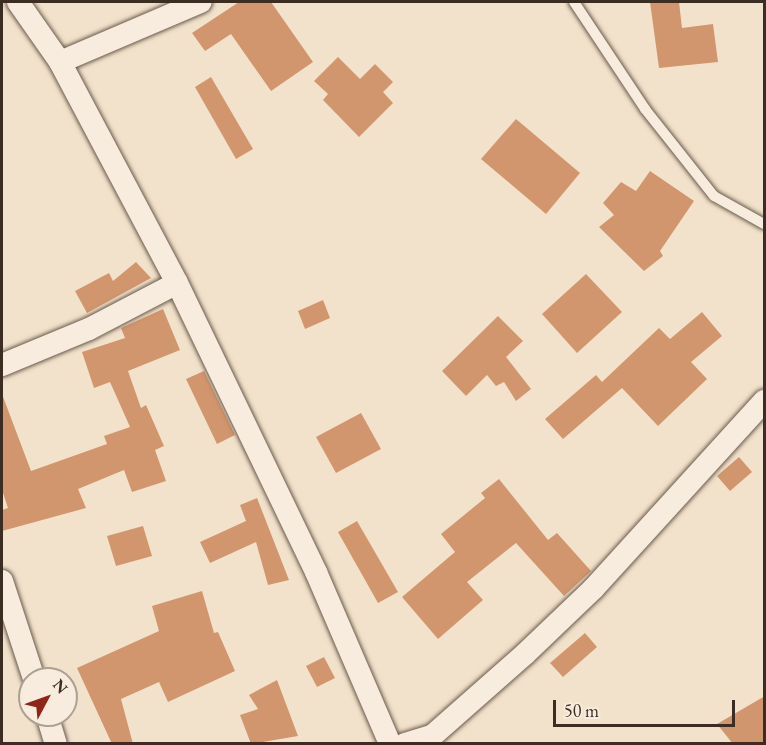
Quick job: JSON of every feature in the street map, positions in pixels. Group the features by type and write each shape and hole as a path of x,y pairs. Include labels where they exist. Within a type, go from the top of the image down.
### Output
{"street":[{"path":"18,2 60,62 177,283 315,572 390,744"},
{"path":"60,62 201,2"},
{"path":"2,365 89,329 177,283"},
{"path":"405,744 433,740 594,588 765,402"},
{"path":"2,581 30,667"},
{"path":"50,727 56,744"}],"lane":[{"path":"574,2 626,82 714,196 765,224"}],"building":[{"path":"239,2 271,2 313,62 271,91 231,34 205,51 192,33"},
{"path":"650,2 679,2 682,28 713,24 718,62 659,68"},
{"path":"338,57 360,79 375,64 393,82 383,92 393,103 359,137 323,100 328,94 314,81"},
{"path":"211,77 253,149 236,159 195,87"},
{"path":"516,119 580,173 546,214 481,159"},
{"path":"650,171 694,201 660,251 663,256 644,271 599,227 614,215 603,203 621,182 636,191"},
{"path":"136,262 151,278 87,313 75,291 109,273 113,281"},
{"path":"586,274 622,312 577,353 542,314"},
{"path":"323,300 330,318 305,329 298,311"},
{"path":"163,309 180,350 128,371 141,408 146,405 164,446 155,450 166,481 132,492 124,470 78,489 86,508 2,531 2,510 8,508 2,490 2,394 31,471 107,444 104,436 130,427 110,382 94,388 82,352 125,338 121,328"},
{"path":"702,312 722,336 691,362 707,379 658,426 622,388 563,439 545,419 596,375 602,382 659,328 670,339"},
{"path":"498,316 523,341 506,357 531,389 516,401 504,382 496,386 487,375 466,396 442,371"},
{"path":"204,371 235,435 217,444 186,379"},
{"path":"361,413 381,449 336,473 316,437"},
{"path":"739,457 752,472 730,491 717,476"},
{"path":"499,479 548,540 557,533 591,571 564,596 516,543 467,582 483,600 438,639 402,597 455,552 441,534 485,498 481,493"},
{"path":"257,498 289,580 268,585 256,542 210,563 200,542 246,521 240,505"},
{"path":"357,521 398,592 378,603 338,532"},
{"path":"143,526 152,556 116,566 107,536"},
{"path":"202,591 214,633 218,632 235,671 168,702 159,682 121,699 133,744 112,744 78,668 159,631 152,606"},
{"path":"585,633 597,647 563,677 550,663"},
{"path":"324,657 335,678 317,687 306,666"},
{"path":"277,680 298,736 251,744 240,715 258,709 249,695"},
{"path":"765,696 765,744 733,744 717,724"}]}
